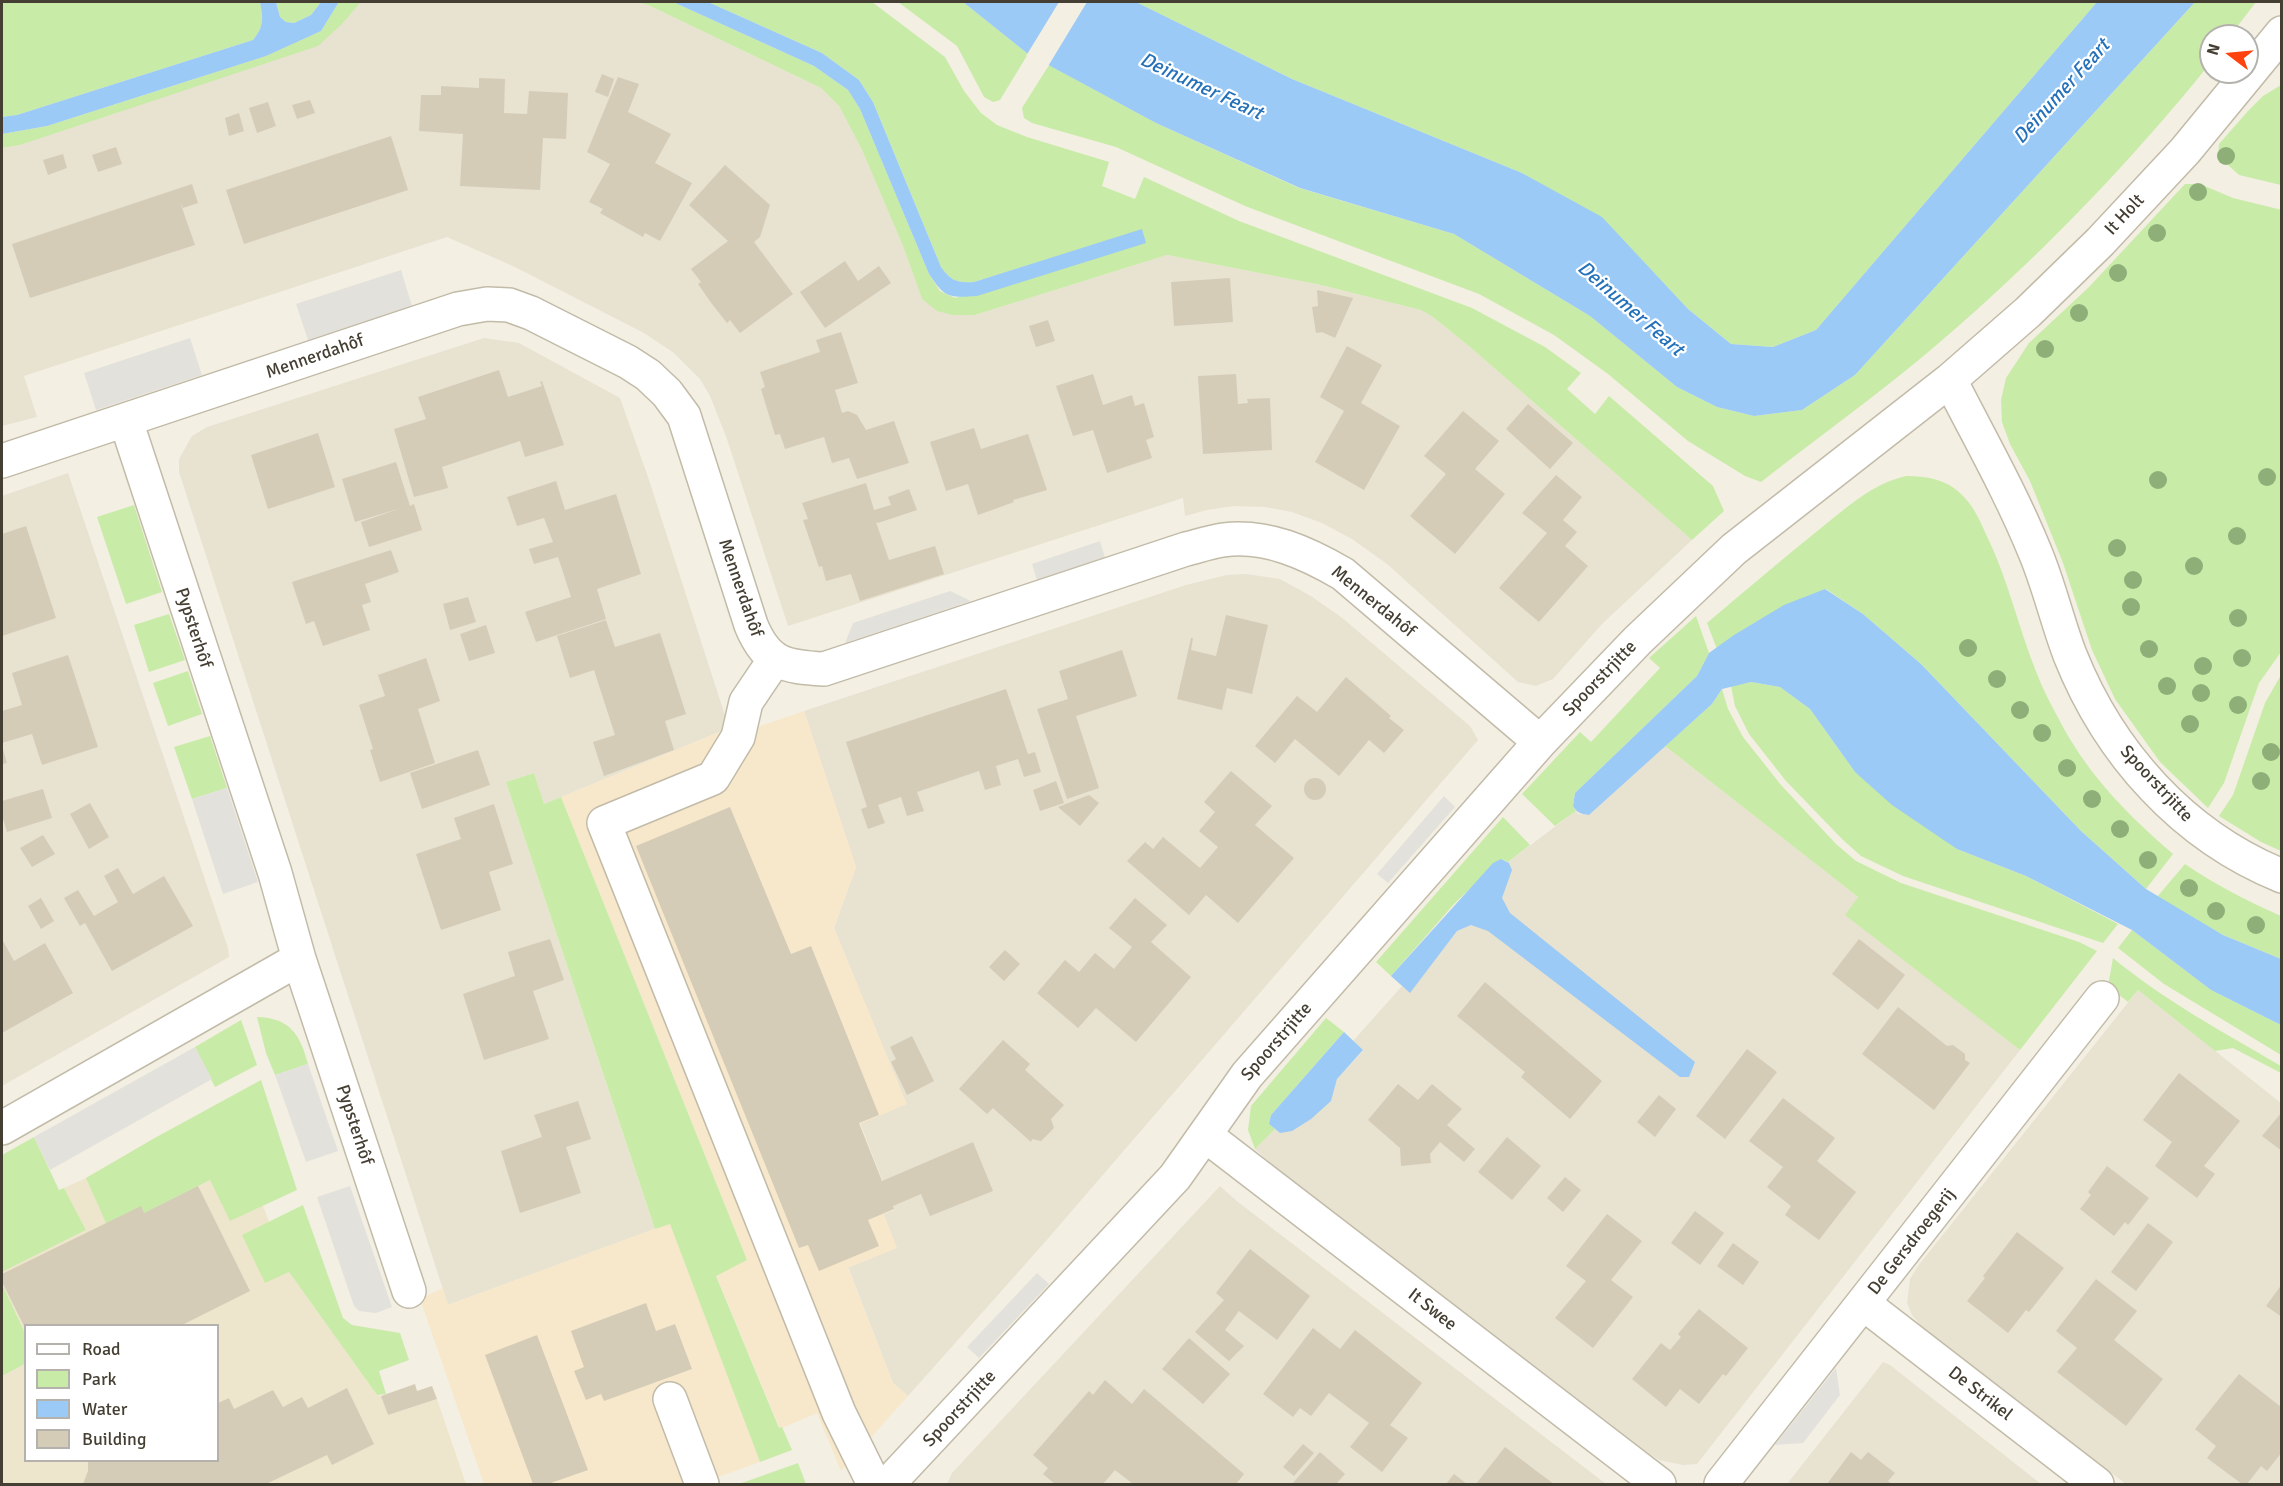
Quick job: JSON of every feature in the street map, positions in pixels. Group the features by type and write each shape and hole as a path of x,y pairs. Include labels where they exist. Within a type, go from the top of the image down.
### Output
{"street":[{"name":"It Holt","path":"1950,380 2028,312 2100,242 2185,151 2282,33"},
{"name":"Mennerdahôf","path":"126,421 458,309 487,304 509,305 524,310 637,368 667,393 684,416 759,645 775,659 796,668 824,669 1186,549 1224,540 1254,540 1287,547 1314,558 1342,574 1540,742"},
{"name":"Spoorstrjitte","path":"888,1485 1176,1177 1247,1075 1540,742 1638,639 1734,549 1950,380 2035,551 2070,654 2088,696 2112,736 2140,772 2172,806 2201,831 2262,868 2282,876"},
{"path":"2,461 126,421"},
{"name":"Pypsterhôf","path":"126,421 275,873 299,959 409,1291"},
{"path":"775,659 746,702 738,737 713,778 604,823 839,1413 874,1485"},
{"path":"2,1128 299,959"},
{"name":"De Gersdroegerij","path":"1721,1485 2102,998"},
{"name":"It Swee","path":"1205,1134 1659,1485"},
{"name":"De Strikel","path":"1864,1304 2097,1485"},
{"path":"670,1399 702,1485"}],"shaded area":[{"path":"361,2 637,2 648,5 821,88 839,106 862,150 903,246 922,299 975,315 1167,255 1321,285 1422,310 1470,347 1692,540 1603,623 1553,679 1536,686 1518,682 1387,564 1352,539 1322,523 1292,512 1265,507 1234,506 1185,516 1183,498 788,626 727,439 710,396 700,379 674,353 644,333 515,267 447,237 24,376 37,417 2,426 2,148 20,145 343,23"},
{"path":"401,270 412,306 308,340 296,304"},
{"path":"190,338 202,375 96,410 84,373"},
{"path":"484,338 519,343 620,398 649,480 729,728 544,804 534,773 506,782 655,1229 448,1305 179,472 179,459 192,436 207,427"},
{"path":"68,473 228,948 229,957 2,1086 2,496"},
{"path":"1100,541 1105,558 1037,580 1032,564"},
{"path":"1246,574 1280,579 1311,596 1341,617 1470,726 1478,740 1045,1242 908,1396 893,1383 848,1267 884,1214 894,1210 860,1123 906,1104 834,928 856,867 804,711 1186,585 1227,575"},
{"path":"950,591 971,601 845,643 853,623"},
{"path":"804,711 856,867 834,928 907,1104 860,1124 894,1210 884,1214 897,1248 848,1268 893,1383 908,1396 841,1471 817,1413 780,1429 716,1275 747,1260 561,797 729,728 746,745 760,726"},
{"path":"1665,746 1858,897 1846,915 2020,1050 1697,1464 1683,1465 1659,1460 1647,1452 1275,1167 1255,1149 1275,1129 1280,1133 1331,1101 1337,1079 1363,1051 1353,1041 1402,986 1410,992 1457,931 1471,925 1508,862 1576,811 1578,814 1589,815"},
{"path":"227,788 258,882 223,894 192,799"},
{"path":"1444,796 1455,807 1388,883 1377,874"},
{"path":"2138,990 2281,1103 2281,1484 2126,1484 1921,1326 1912,1315 1907,1303 1910,1279 1918,1266"},
{"path":"195,1047 212,1079 50,1170 34,1137"},
{"path":"308,1064 338,1151 306,1162 275,1075"},
{"path":"222,1102 289,1272 377,1395 381,1396 388,1415 437,1399 466,1484 2,1484 2,1376 24,1365 24,1462 219,1462 219,1324 24,1324 24,1331 2,1284 2,1272 86,1230 64,1188 86,1178"},
{"path":"350,1186 392,1307 376,1313 359,1311 354,1306 317,1197"},
{"path":"1220,1186 1606,1484 947,1484 952,1473"},
{"path":"670,1223 760,1462 699,1484 484,1484 420,1299 443,1288 448,1305"},
{"path":"1037,1273 1049,1284 979,1358 967,1347"},
{"path":"1883,1362 1890,1365 2041,1484 1787,1484"},
{"path":"1836,1368 1840,1395 1803,1443 1775,1445"}],"green space":[{"path":"2,2 260,2 262,22 253,40 17,115 2,117"},
{"path":"276,2 321,2 311,15 294,23 286,22 280,17"},
{"path":"339,2 361,2 343,23 318,46 20,145 2,148 2,134 47,126 266,56 321,31"},
{"path":"637,2 673,2 814,66 848,90 860,109 929,274 940,291 955,298 1145,243 1142,230 974,282 955,280 941,267 873,102 859,80 822,53 708,2 872,2 945,57 964,91 981,113 997,125 1027,137 1109,162 1102,186 1135,199 1144,177 1239,221 1472,308 1545,347 1581,373 1567,389 1595,414 1609,396 1713,486 1724,511 1692,540 1470,347 1421,310 1321,285 1167,255 975,315 953,315 937,311 922,299 903,246 862,150 839,106 821,88 648,5"},
{"path":"898,2 963,2 1028,54 1000,100 993,102 984,97 957,46"},
{"path":"1136,2 2097,2 1816,330 1773,347 1731,344 1688,309 1602,218 1522,173 1292,79"},
{"path":"2195,2 2256,2 2239,24 2199,24 2199,77 2146,140 2012,278 1918,360 1761,482 1745,476 1688,441 1608,374 1554,335 1479,294 1245,206 1116,147 1032,123 1024,118 1022,108 1049,65 1156,123 1299,188 1454,234 1590,316 1677,387 1717,407 1754,416 1802,410 1855,375"},
{"path":"2281,85 2281,185 2239,175 2218,156 2219,144 2248,111 2263,96"},
{"path":"2185,184 2200,184 2233,198 2282,210 2281,652 2259,683 2224,783 2208,808 2160,762 2115,699 2092,650 2063,563 2030,481 2010,444 2002,422 2001,400 2006,378 2029,343 2089,287"},
{"path":"1906,476 1928,478 1949,485 1965,498 1975,511 2000,567 2040,681 2063,727 2099,780 2141,825 2173,854 2146,889 2081,831 1921,664 1863,614 1826,589 1769,615 1717,649 1707,623 1851,504 1871,490"},
{"path":"134,505 162,592 126,604 97,517"},
{"path":"169,614 185,660 149,672 134,625"},
{"path":"1696,616 1709,653 1697,676 1575,793 1573,806 1576,811 1555,826 1522,794 1580,732 1591,742 1660,668 1649,658"},
{"path":"188,671 202,714 168,726 153,683"},
{"path":"2281,675 2281,851 2261,842 2219,816 2233,795 2265,703"},
{"path":"1751,682 1780,687 1810,709 1855,772 1957,849 2026,876 2118,924 2103,943 1903,876 1861,856 1786,781 1749,734 1735,706 1731,686"},
{"path":"1722,689 1728,709 1743,737 1781,785 1836,844 1856,861 1901,883 2079,942 2097,951 2020,1050 1845,915 1858,897 1665,746 1712,704"},
{"path":"210,736 227,788 192,799 174,747"},
{"path":"534,773 544,804 561,797 747,1260 716,1276 779,1428 782,1427 792,1450 760,1462 670,1224 655,1229 506,782"},
{"path":"1503,817 1530,845 1508,862 1501,859 1454,904 1391,976 1376,962"},
{"path":"2185,864 2232,892 2281,916 2281,959 2223,935 2157,897"},
{"path":"2132,930 2211,990 2281,1025 2281,1055 2164,984 2118,948"},
{"path":"2113,958 2174,1002 2281,1066 2281,1073 2233,1048 2215,1051 2138,990 2128,1002 2108,986"},
{"path":"257,1017 286,1024 297,1036 308,1064 275,1075 266,1053"},
{"path":"1326,1018 1344,1032 1271,1115 1269,1124 1275,1129 1255,1149 1248,1130 1251,1106"},
{"path":"241,1020 257,1065 215,1087 195,1047"},
{"path":"261,1080 297,1190 230,1221 210,1180 144,1213 106,1223 86,1178"},
{"path":"34,1137 59,1190 64,1188 86,1230 2,1272 2,1155"},
{"path":"303,1205 343,1318 352,1325 400,1333 409,1360 379,1371 386,1394 377,1395 289,1272 265,1283 242,1235"},
{"path":"2,1284 24,1331 24,1365 2,1376"},
{"path":"798,1463 806,1484 739,1484"}],"water":[{"path":"260,2 276,2 280,17 286,22 294,23 311,15 321,2 339,2 321,31 266,56 47,126 2,134 2,117 17,115 253,40 262,22"},
{"path":"673,2 708,2 822,53 859,80 873,102 941,267 955,280 974,282 1142,229 1146,243 977,296 948,295 939,288 929,274 860,109 848,90 814,66"},
{"name":"Deinumer Feart","path":"963,2 1136,2 1292,79 1522,173 1602,217 1688,309 1731,344 1773,347 1816,330 2097,2 2195,2 1855,375 1802,410 1754,416 1717,407 1677,387 1590,316 1454,234 1300,188 1156,123 1028,54"},
{"path":"1825,589 1863,614 1921,664 2081,831 2146,889 2223,935 2281,959 2281,1025 2211,990 2132,930 2026,876 1957,849 1892,805 1855,772 1810,709 1780,687 1751,682 1722,689 1712,704 1589,815 1581,814 1576,810 1573,806 1575,793 1697,676 1709,653 1784,605"},
{"path":"1501,859 1509,863 1512,870 1502,898 1510,913 1695,1062 1689,1077 1680,1077 1488,931 1471,925 1457,931 1410,993 1391,976 1493,863"},
{"path":"1344,1032 1363,1050 1337,1079 1331,1101 1311,1119 1292,1131 1280,1133 1269,1124 1271,1115"}],"pier":[{"path":"1059,2 1087,2 1047,68 1026,56"}],"building":[{"path":"602,74 614,79 608,97 595,92"},
{"path":"618,77 639,84 628,112 671,134 655,163 692,183 660,241 645,233 643,237 600,213 603,209 589,202 610,164 587,152"},
{"path":"479,78 505,79 504,113 527,114 529,91 568,93 566,139 543,138 540,190 460,186 463,134 419,131 421,95 441,95 441,86 479,88"},
{"path":"310,100 315,113 297,119 292,105"},
{"path":"268,102 276,126 257,133 249,108"},
{"path":"239,113 244,131 229,136 225,118"},
{"path":"391,136 408,190 244,244 226,190"},
{"path":"116,147 122,164 98,172 92,155"},
{"path":"63,154 67,168 48,175 43,160"},
{"path":"725,165 770,205 760,237 754,242 793,294 740,333 730,320 727,323 712,304 698,284 701,282 691,269 728,241 689,205"},
{"path":"192,184 198,203 183,208 180,202 195,245 30,298 12,244"},
{"path":"845,261 858,281 879,266 891,283 825,328 800,292"},
{"path":"1230,278 1233,322 1174,326 1171,282"},
{"path":"1317,290 1353,298 1335,338 1322,332 1316,333 1312,307 1318,306"},
{"path":"1048,320 1055,341 1036,347 1029,326"},
{"path":"841,332 858,383 835,390 842,413 848,411 857,415 866,430 894,421 909,463 857,479 849,458 832,463 824,437 785,449 780,434 775,435 761,389 765,387 760,372 820,352 816,340"},
{"path":"1347,346 1382,365 1361,403 1400,426 1364,490 1315,462 1344,411 1320,397"},
{"path":"499,370 508,397 542,386 540,382 542,381 564,445 525,457 520,441 442,467 448,488 414,497 394,429 426,419 418,397"},
{"path":"1093,374 1103,405 1132,395 1135,406 1144,403 1154,437 1146,440 1152,458 1107,473 1093,430 1073,436 1056,386"},
{"path":"1236,374 1238,404 1248,403 1247,399 1270,398 1272,450 1203,454 1198,376"},
{"path":"1528,404 1573,443 1550,469 1506,429"},
{"path":"1463,411 1499,441 1475,469 1505,494 1455,554 1410,516 1446,474 1424,456"},
{"path":"974,428 981,449 1028,434 1047,490 1013,500 1014,502 978,515 968,484 946,491 930,442"},
{"path":"318,433 335,487 268,509 251,455"},
{"path":"396,462 410,506 414,504 422,530 369,547 361,522 401,508 355,522 342,479"},
{"path":"1556,475 1582,497 1563,520 1577,532 1565,546 1588,566 1539,622 1499,588 1547,533 1522,513"},
{"path":"556,481 565,510 616,494 641,574 597,589 606,619 536,642 525,612 571,597 558,557 534,564 529,549 553,542 544,518 517,526 507,497"},
{"path":"866,483 874,510 891,505 888,497 909,489 917,510 876,522 889,560 935,546 944,574 860,601 851,574 826,581 803,520 808,519 802,503"},
{"path":"26,526 56,618 2,636 2,534"},
{"path":"391,550 399,572 365,584 371,602 362,605 370,630 323,646 314,621 306,624 292,582"},
{"path":"468,597 476,622 450,630 443,604"},
{"path":"1226,615 1268,625 1252,694 1227,688 1222,710 1177,699 1191,638 1193,638 1191,650 1216,656"},
{"path":"606,620 615,647 660,633 686,714 665,721 674,750 604,776 593,742 615,735 594,670 570,678 557,636"},
{"path":"486,625 495,653 469,661 460,634"},
{"path":"1122,650 1137,696 1076,716 1099,788 1067,799 1037,709 1068,699 1059,671"},
{"path":"68,655 98,747 42,765 32,734 2,743 2,711 22,705 12,673"},
{"path":"426,658 440,701 418,709 435,763 380,782 370,750 373,749 359,705 385,696 378,675"},
{"path":"1346,677 1404,730 1384,753 1369,740 1339,776 1295,739 1275,763 1255,746 1297,696 1317,712"},
{"path":"1006,689 1028,754 1035,752 1041,772 1024,777 1018,759 996,766 1001,785 985,790 979,771 917,792 924,811 907,816 901,797 878,805 885,823 868,829 861,809 867,807 846,742"},
{"path":"2,746 7,763 2,764"},
{"path":"478,750 490,785 422,809 410,773"},
{"path":"1231,771 1272,806 1255,825 1294,858 1238,923 1206,895 1189,915 1127,861 1145,842 1153,849 1163,837 1200,868 1218,847 1199,831 1215,812 1204,802"},
{"path":"1315,778 1323,781 1326,789 1323,797 1315,800 1307,797 1304,789 1307,781"},
{"path":"1056,781 1064,803 1040,811 1033,790"},
{"path":"43,789 52,818 7,832 2,815 2,801"},
{"path":"1089,795 1099,803 1080,826 1058,807"},
{"path":"90,803 109,837 89,849 70,814"},
{"path":"494,804 513,864 489,872 501,910 441,930 416,854 461,839 454,818"},
{"path":"730,807 791,954 811,946 879,1115 859,1123 882,1181 973,1142 993,1191 930,1216 921,1194 893,1206 894,1209 868,1220 879,1246 819,1271 808,1245 799,1248 636,846"},
{"path":"43,835 55,854 32,867 20,848"},
{"path":"118,868 133,894 164,876 193,926 112,971 85,923 80,926 64,898 78,890 94,916 118,902 104,876"},
{"path":"41,898 54,921 41,929 28,906"},
{"path":"1135,898 1167,925 1151,942 1191,977 1136,1042 1096,1008 1078,1028 1037,993 1065,960 1079,972 1095,953 1114,969 1132,947 1109,928"},
{"path":"2,939 14,961 45,943 73,993 2,1033"},
{"path":"550,939 564,980 533,991 549,1039 484,1060 463,994 515,976 508,952"},
{"path":"1859,939 1905,975 1878,1010 1832,974"},
{"path":"1005,950 1020,964 1004,981 989,967"},
{"path":"1485,982 1602,1081 1570,1119 1521,1077 1525,1072 1457,1016"},
{"path":"1898,1007 1947,1046 1953,1045 1965,1054 1965,1060 1970,1063 1934,1110 1862,1054"},
{"path":"912,1036 934,1081 907,1095 891,1062 896,1059 890,1047"},
{"path":"1003,1040 1030,1064 1025,1070 1064,1105 1051,1119 1054,1128 1041,1141 1032,1139 1031,1142 993,1108 987,1114 959,1089"},
{"path":"1747,1049 1777,1072 1725,1139 1696,1116"},
{"path":"2179,1073 2240,1121 2204,1166 2215,1174 2197,1198 2155,1166 2172,1142 2143,1120"},
{"path":"1398,1084 1418,1100 1432,1084 1462,1109 1447,1125 1475,1149 1464,1162 1440,1142 1430,1154 1431,1163 1401,1166 1400,1148 1368,1120"},
{"path":"1659,1095 1676,1109 1655,1137 1637,1122"},
{"path":"1783,1098 1835,1138 1817,1161 1856,1192 1819,1240 1785,1215 1791,1206 1767,1187 1783,1167 1749,1141"},
{"path":"578,1101 591,1139 566,1147 581,1193 520,1213 501,1151 542,1137 534,1115"},
{"path":"2282,1112 2282,1151 2262,1136"},
{"path":"1507,1137 1541,1166 1512,1200 1478,1172"},
{"path":"2107,1166 2149,1198 2128,1225 2125,1222 2114,1236 2080,1209 2091,1195 2088,1192"},
{"path":"1565,1177 1581,1190 1563,1212 1547,1198"},
{"path":"198,1186 250,1291 184,1324 24,1324 24,1326 2,1282 2,1274 141,1206 144,1213"},
{"path":"1695,1211 1724,1233 1700,1265 1671,1243"},
{"path":"1607,1214 1642,1241 1611,1280 1633,1297 1593,1348 1555,1318 1586,1281 1566,1266"},
{"path":"2148,1223 2173,1242 2136,1291 2111,1272"},
{"path":"2017,1232 2064,1268 2029,1312 2026,1310 2008,1333 1967,1301"},
{"path":"1733,1243 1759,1262 1743,1285 1717,1266"},
{"path":"1250,1249 1310,1296 1277,1340 1239,1311 1225,1330 1244,1346 1229,1361 1195,1332 1224,1300 1216,1293"},
{"path":"2096,1279 2137,1311 2114,1340 2163,1379 2126,1426 2057,1372 2077,1348 2056,1331"},
{"path":"2282,1284 2282,1317 2266,1306"},
{"path":"646,1303 656,1331 675,1324 692,1369 604,1401 601,1394 586,1400 574,1371 584,1367 571,1331"},
{"path":"1699,1309 1748,1348 1726,1376 1723,1374 1699,1404 1680,1389 1666,1407 1632,1379 1661,1343 1670,1350 1681,1337 1678,1334"},
{"path":"1313,1328 1340,1349 1355,1330 1422,1383 1390,1425 1408,1438 1382,1472 1350,1447 1369,1423 1329,1393 1311,1416 1300,1408 1293,1417 1263,1394"},
{"path":"537,1335 588,1470 548,1484 533,1484 485,1355"},
{"path":"1189,1338 1230,1374 1203,1404 1162,1369"},
{"path":"2239,1374 2281,1407 2282,1452 2267,1471 2261,1466 2247,1484 2242,1484 2207,1458 2216,1446 2195,1429"},
{"path":"1105,1380 1132,1404 1144,1389 1244,1474 1236,1484 1133,1484 1115,1470 1103,1484 1055,1484 1043,1474 1048,1468 1033,1455 1089,1391 1093,1395"},
{"path":"415,1384 417,1391 432,1386 437,1399 388,1415 381,1396"},
{"path":"347,1388 374,1444 332,1465 327,1455 266,1484 83,1484 88,1471 88,1462 219,1462 219,1403 229,1398 234,1409 273,1390 283,1407 302,1397 308,1408"},
{"path":"1303,1444 1314,1453 1294,1476 1283,1467"},
{"path":"1505,1447 1539,1473 1554,1484 1476,1484"},
{"path":"1320,1452 1345,1474 1336,1484 1292,1484"},
{"path":"1851,1452 1861,1460 1868,1452 1895,1473 1888,1481 1892,1484 1827,1484"},
{"path":"1454,1474 1467,1484 1446,1484"}]}
